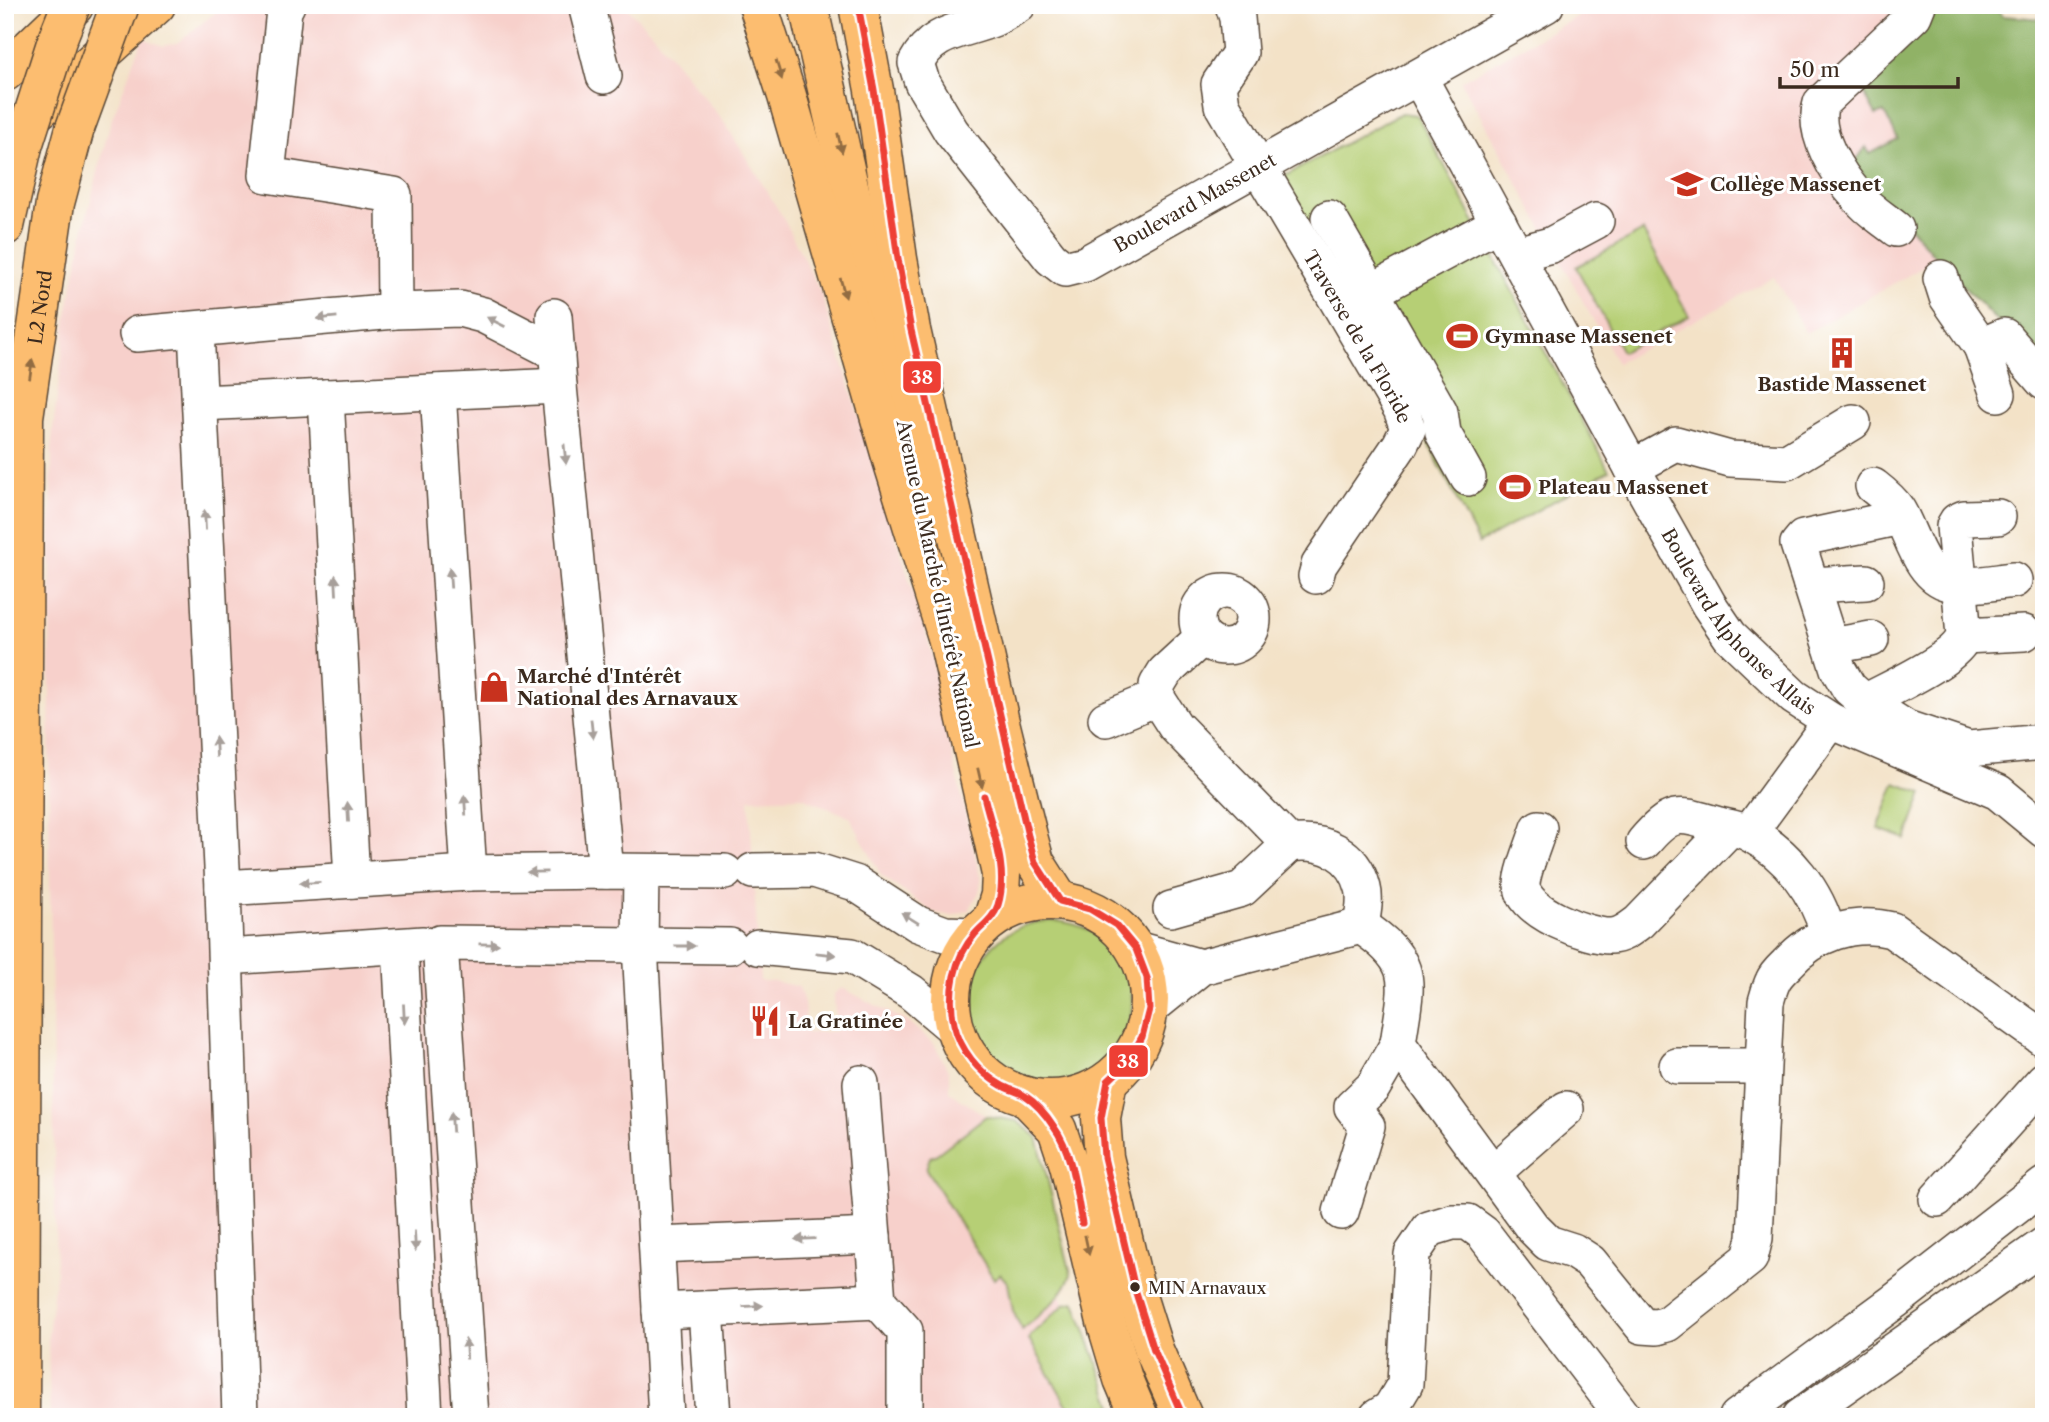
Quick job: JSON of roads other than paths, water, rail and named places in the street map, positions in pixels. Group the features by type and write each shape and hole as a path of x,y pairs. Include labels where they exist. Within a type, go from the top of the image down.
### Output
{"main road":[{"path":"5,72 73,5"},
{"path":"5,226 14,143 73,5"},
{"name":"L2 Nord","path":"20,1417 24,417 55,203 75,128 120,5"},
{"path":"14,143 156,5"},
{"path":"758,5 947,640"},
{"name":"Avenue du Marché d'Intérêt National","path":"808,5 911,455 947,640 1001,874 1000,895 984,926"},
{"name":"Avenue du Marché d'Intérêt National","path":"858,5 914,343 1028,836 1035,862 1060,901"},
{"path":"1060,901 1090,909 1116,926 1136,949 1147,978 1149,1009 1142,1037 1128,1062 1108,1081 1082,1094 1054,1099 1025,1096 1001,1086 980,1070 965,1051 955,1029 951,1004 953,980 961,956 984,926 1025,904 1060,901"},
{"path":"1108,1081 1101,1118 1104,1157 1136,1293 1154,1350 1183,1417"},
{"path":"1025,1096 1057,1129 1069,1165 1105,1322 1123,1379 1139,1417"}],"street":[{"path":"287,5 284,10 267,175 394,195 395,311"},
{"path":"586,5 604,75"},
{"name":"Boulevard Massenet","path":"1017,5 996,19 937,37 923,48 916,63 922,82 951,131 1051,258 1065,269 1084,264 1546,5"},
{"path":"1233,5 1240,53 1220,84 1219,95 1222,105 1260,167"},
{"path":"1896,229 1859,200 1840,175 1821,135 1817,116 1821,103 1914,15 1917,5"},
{"name":"Boulevard Alphonse Allais","path":"1419,77 1632,468 1709,606 1730,636 1794,697 1831,721 1998,792 2044,830"},
{"name":"Traverse de la Floride","path":"1260,167 1401,409 1408,429 1319,565 1316,576"},
{"path":"1329,218 1440,412 1443,433 1468,478"},
{"path":"1516,254 1551,245 1596,221"},
{"path":"1371,292 1499,223"},
{"path":"1941,278 1948,297 1981,346 1998,394"},
{"path":"137,334 395,311 460,309 483,315 558,369"},
{"path":"554,316 606,871"},
{"path":"196,330 226,957 240,1417"},
{"path":"1981,346 2004,336 2044,382"},
{"path":"200,403 438,392 558,369"},
{"path":"438,392 469,873"},
{"path":"326,397 352,880"},
{"path":"1632,468 1676,444 1730,459 1787,462 1853,422"},
{"path":"1873,486 1887,497 1901,517 1918,554 1935,576 1946,583 1959,584 2014,580"},
{"path":"1901,517 1802,538 1798,544 1838,669 1849,688 1864,702 1906,728 1969,749 2044,742"},
{"path":"1864,702 1961,645 1964,636 1954,526 1964,518 1998,517"},
{"path":"1811,585 1866,582"},
{"path":"1964,636 2024,633"},
{"path":"1203,637 1165,672 1157,685 1157,698 1175,726 1290,844"},
{"path":"1831,646 1871,639"},
{"path":"1106,719 1157,698"},
{"path":"1539,828 1522,884 1524,895 1553,919 1595,935 1614,937 1639,922 1740,830 1831,721"},
{"path":"1644,842 1665,821 1684,814 1740,830 1770,847 1804,880 1822,910 1828,933"},
{"path":"1171,909 1242,889 1290,844 1306,841 1328,846 1344,856 1358,874 1364,890 1361,926"},
{"path":"223,888 469,873 814,870 855,883 918,924 945,934 984,926"},
{"path":"641,873 640,946 666,1417"},
{"path":"1398,1044 1532,1227 1548,1242 1573,1251 1590,1262 1632,1316 1642,1325 1657,1327 1667,1324 1750,1258 1755,1238 1766,1002 1774,978 1791,959 1811,943 1828,933 1873,925 1892,930 2044,1039"},
{"path":"1149,1009 1201,967 1361,926"},
{"path":"1340,1212 1367,1126 1352,1107 1373,1087 1398,1044 1407,980 1401,961 1387,945 1361,926"},
{"path":"226,957 440,943 744,946 852,956 911,992 955,1029"},
{"path":"440,943 471,1417"},
{"path":"400,946 425,1417"},
{"path":"1136,949 1201,967"},
{"path":"1677,1066 1762,1066"},
{"path":"1937,1199 2044,1080"},
{"path":"861,1083 878,1301 905,1331 905,1417"},
{"path":"1493,1173 1566,1109"},
{"path":"1737,1417 1895,1301 2044,1185"},
{"path":"1377,1417 1390,1409 1405,1384 1412,1254 1429,1229 1452,1222 1468,1222 1483,1233 1624,1417"},
{"path":"657,1245 873,1236"},
{"path":"1800,1417 2044,1245"},
{"path":"660,1311 878,1301"},
{"path":"706,1309 713,1417"}],"place":[{"name":"Collège Massenet","path":"1687,184"},
{"name":"Gymnase Massenet","path":"1462,336"},
{"name":"Bastide Massenet","path":"1842,353"},
{"name":"Plateau Massenet","path":"1515,487"},
{"name":"Marché d'Intérêt National des Arnavaux","path":"494,687"},
{"name":"La Gratinée","path":"765,1021"},
{"name":"MIN Arnavaux","path":"1135,1287"}]}
